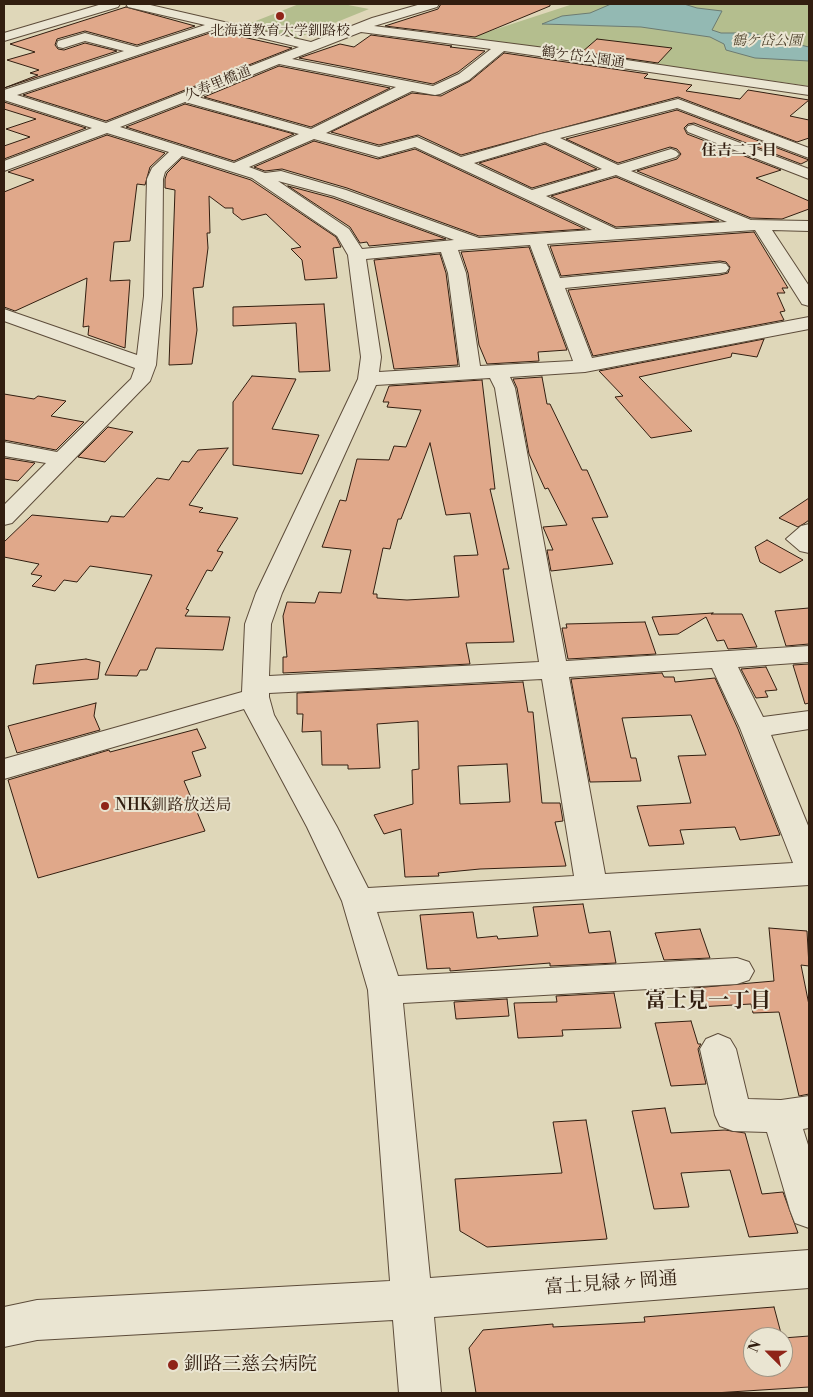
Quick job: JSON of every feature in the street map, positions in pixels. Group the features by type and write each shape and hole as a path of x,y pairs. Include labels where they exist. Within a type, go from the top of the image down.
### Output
{"street":[{"path":"70,4 94,10"},
{"path":"4,38 114,4"},
{"path":"132,4 310,46"},
{"name":"久寿里橋通","path":"4,166 186,98 357,28 398,13 434,4"},
{"path":"4,95 217,24"},
{"path":"42,26 137,51"},
{"name":"鶴ケ岱公園通","path":"357,28 502,46 809,91"},
{"path":"63,44 85,37"},
{"path":"277,60 435,91 464,77 502,46"},
{"path":"713,116 752,82"},
{"path":"248,171 314,133 410,86"},
{"path":"4,95 248,171 281,176 340,193 478,243"},
{"path":"186,98 379,152 417,142 615,234"},
{"path":"461,162 546,137 678,103 809,153"},
{"path":"647,111 809,174"},
{"path":"546,137 616,170 755,225 809,300"},
{"path":"4,518 140,381 146,365 153,296 155,179 158,171 168,160 182,150"},
{"path":"533,195 671,154"},
{"path":"248,171 318,214 342,233 357,255 371,357 368,378 269,593 258,624 256,691 260,715 322,827 358,900 385,990 420,1393"},
{"path":"357,255 449,248 478,243 755,225 809,226"},
{"path":"537,240 585,366"},
{"path":"449,248 457,273 471,374"},
{"path":"554,284 720,268"},
{"path":"4,315 146,365"},
{"path":"368,378 471,374 585,366 680,346 809,323"},
{"path":"498,372 506,396 592,888"},
{"path":"4,448 62,459"},
{"path":"809,531 798,539 809,546"},
{"path":"4,769 256,691 809,654"},
{"path":"721,660 754,728 809,866"},
{"path":"754,728 809,720"},
{"path":"358,900 809,874"},
{"path":"385,990 736,972"},
{"path":"718,1049 733,1115 795,1114 809,1210"},
{"name":"富士見緑ヶ岡通","path":"4,1327 37,1320 413,1299 809,1269"}],"green space":[{"path":"299,4 343,4 369,9 295,39 243,26"},
{"name":"鶴ケ岱公園","path":"573,4 809,4 809,86 469,38"}],"water":[{"path":"611,4 684,4 697,8 722,11 712,30 721,33 750,33 809,47 809,61 755,58 726,50 724,44 710,37 641,27 542,24 562,16 590,13"}],"building":[{"path":"441,4 550,4 550,6 475,37 385,26 438,9"},
{"path":"126,7 195,26 137,45 85,31 57,39 55,45 58,49 64,50 85,43 117,51 4,88 38,75 30,73 39,70 7,60 35,52 10,44"},
{"path":"216,31 292,48 106,121 23,95"},
{"path":"371,35 485,51 458,72 433,84 299,58 340,44 354,47"},
{"path":"597,39 672,48 658,63 582,52"},
{"path":"504,53 648,74 644,78 692,85 686,91 740,99 748,90 809,100 790,116 809,120 809,138 797,142 678,97 461,155 418,135 379,145 331,132 412,93 441,96 470,81"},
{"path":"279,66 390,88 311,127 204,97"},
{"path":"4,102 86,128 4,159 4,146 30,137 6,129 36,119 4,109"},
{"path":"185,104 294,134 234,161 126,127"},
{"path":"677,110 809,160 801,164 694,123 688,124 684,128 687,134 781,170 756,178 809,201 809,209 782,219 751,218 637,171 677,159 681,154 677,149 670,147 618,163 566,139"},
{"path":"107,135 165,153 150,167 145,185 137,184 130,241 114,242 110,281 130,280 125,348 88,335 89,326 83,327 87,278 15,311 4,307 4,192 34,180 8,172"},
{"path":"314,141 378,159 415,149 585,229 479,236 347,188 282,169 265,171 254,167"},
{"path":"545,144 597,169 532,188 479,163"},
{"path":"182,158 251,180 336,237 341,247 333,248 337,278 305,280 302,260 291,249 301,247 266,214 242,220 233,213 233,208 225,208 209,196 210,233 207,233 208,248 203,287 193,288 197,330 192,364 169,365 175,190 165,188 165,179 167,173"},
{"path":"616,177 719,221 616,227 551,196"},
{"path":"288,186 333,198 446,239 369,246 367,242 360,243 350,227"},
{"path":"754,232 788,288 782,288 785,293 777,293 785,311 780,312 784,320 593,356 568,290 720,275 728,273 730,267 726,262 720,261 561,276 550,246"},
{"path":"529,247 567,350 538,352 539,361 487,364 479,345 468,273 461,252"},
{"path":"440,254 446,273 458,365 394,369 374,260"},
{"path":"324,304 330,371 299,372 296,323 233,326 233,307"},
{"path":"764,339 757,357 732,353 731,357 639,377 692,431 651,438 615,397 623,396 599,371"},
{"path":"252,376 296,379 272,429 319,435 302,474 233,465 233,402"},
{"path":"542,377 547,404 550,404 582,470 587,470 608,517 592,518 613,564 551,571 547,550 553,550 543,527 567,525 548,488 545,489 529,454 517,388 513,379"},
{"path":"482,380 495,489 490,489 509,569 503,569 514,642 466,643 470,664 283,673 283,657 287,657 283,616 287,602 315,603 319,592 341,593 351,550 322,547 340,500 346,501 357,459 389,460 394,446 406,447 421,410 387,407 389,402 383,402 389,386","holes":["430,443 446,515 470,513 478,555 454,556 459,597 407,600 377,598 377,594 373,594 383,548 390,549 398,519 401,519"]},
{"path":"4,394 34,399 38,396 66,401 51,416 84,422 56,450 4,440"},
{"path":"108,427 133,432 105,462 78,457"},
{"path":"228,448 189,505 203,508 199,512 238,518 217,551 223,552 212,571 207,570 186,609 189,610 185,616 230,617 223,650 156,648 147,670 140,670 137,676 105,675 152,575 90,566 77,582 64,580 55,591 32,586 42,576 31,574 39,564 4,557 4,542 32,515 108,522 111,516 124,517 157,478 169,480 182,461 189,462 198,450"},
{"path":"4,458 35,463 18,481 4,479"},
{"path":"809,498 809,520 805,523 798,527 779,518"},
{"path":"767,540 803,560 780,573 760,562 755,547"},
{"path":"809,608 809,644 786,646 775,611"},
{"path":"713,613 711,614 742,614 757,647 728,649 724,640 717,641 706,617 678,634 659,635 652,617"},
{"path":"645,622 656,654 568,659 562,628 567,628 566,624"},
{"path":"86,659 100,662 98,679 33,684 36,665"},
{"path":"809,664 809,703 805,704 793,665"},
{"path":"766,667 777,690 765,691 768,697 756,698 741,669"},
{"path":"662,673 664,677 674,677 675,682 715,678 738,729 780,835 740,840 735,827 680,830 684,844 649,846 637,806 691,803 678,756 706,755 691,715 622,718 631,758 636,758 641,781 590,782 571,679"},
{"path":"523,682 528,712 533,712 542,803 560,803 563,821 555,822 566,866 480,869 438,873 439,876 405,877 401,829 384,834 374,815 413,804 412,770 419,769 418,721 377,724 380,768 348,769 348,765 322,765 321,731 302,732 303,714 297,714 297,693","holes":["507,764 510,802 460,804 458,766"]},
{"path":"96,703 94,716 100,730 17,753 8,726"},
{"name":"NHK釧路放送局","path":"197,729 206,748 192,752 201,776 184,781 205,831 38,878 8,780 109,750 110,752"},
{"path":"583,904 589,933 610,931 616,963 550,966 550,963 450,971 450,968 427,969 420,915 473,912 477,938 497,936 498,939 538,936 533,907"},
{"path":"769,928 807,931 809,966 801,965 809,1005 809,1094 799,1096 779,1012 753,1013 751,1004 698,1007 694,988 774,981"},
{"path":"700,929 710,958 664,960 655,933"},
{"path":"614,993 621,1028 562,1030 563,1036 518,1038 514,1003 557,1002 556,996"},
{"path":"507,999 509,1016 456,1019 454,1002"},
{"path":"691,1021 698,1044 701,1044 698,1049 706,1084 671,1086 655,1023"},
{"path":"665,1108 671,1133 725,1130 745,1133 762,1194 783,1192 798,1233 749,1237 730,1170 681,1173 689,1207 654,1209 632,1111"},
{"path":"586,1120 607,1239 487,1247 460,1231 455,1179 562,1173 553,1122"},
{"path":"774,1307 779,1327 743,1327 743,1377 793,1377 793,1337 809,1336 809,1387 714,1393 476,1393 469,1348 483,1330 553,1324 553,1327 645,1322 644,1317"}],"place":[{"name":"北海道教育大学釧路校","path":"280,16"},
{"name":"NHK釧路放送局","path":"105,806"},
{"name":"釧路三慈会病院","path":"173,1365"}],"district":[{"name":"住吉二丁目","path":"739,151"},
{"name":"富士見一丁目","path":"708,1002"}]}
